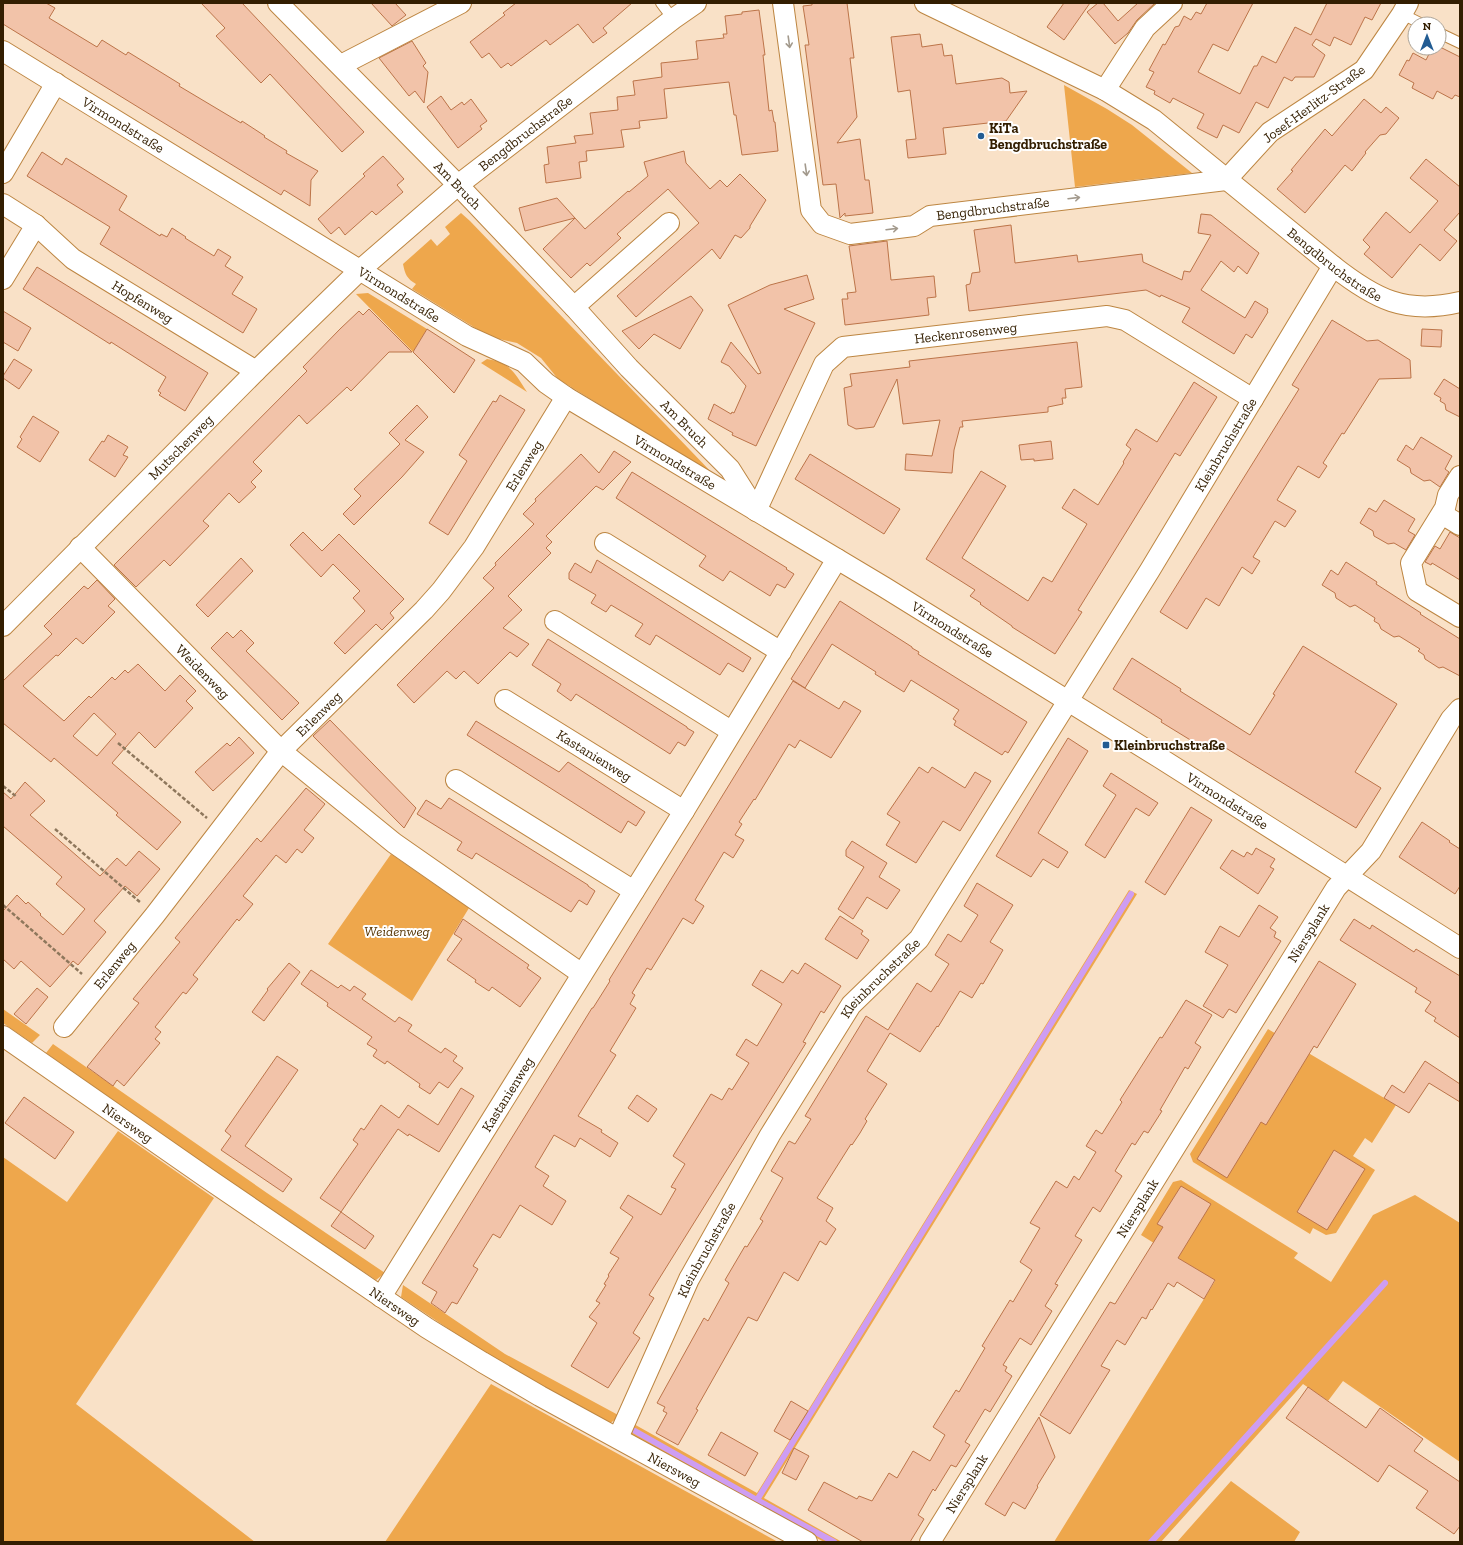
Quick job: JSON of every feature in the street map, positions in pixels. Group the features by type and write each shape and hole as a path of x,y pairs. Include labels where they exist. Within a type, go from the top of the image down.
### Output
{"street":[{"name":"Am Bruch","path":"278,3 458,185 574,307 628,368 730,469 756,511"},
{"path":"341,65 461,3"},
{"name":"Bengdbruchstraße","path":"360,270 458,185 673,19 696,3"},
{"name":"Bengdbruchstraße","path":"783,3 811,210 822,224 850,234 914,226 930,216 1226,180"},
{"name":"Bengdbruchstraße","path":"925,3 1105,90 1154,120 1354,283 1377,297 1389,302 1417,306 1447,305 1460,302"},
{"path":"1105,90 1145,28 1172,3"},
{"name":"Josef-Herlitz-Straße","path":"1226,180 1270,132 1364,70 1405,9"},
{"name":"Virmondstraße","path":"3,51 56,82 467,336 528,364 550,385 566,397 837,559 1067,700 1460,948"},
{"path":"3,172 56,82"},
{"name":"Hopfenweg","path":"3,204 36,225 73,259 256,371"},
{"path":"574,307 669,223"},
{"path":"3,279 36,225"},
{"name":"Kleinbruchstraße","path":"618,1438 689,1278 770,1135 851,1005 919,939 1067,700 1150,570 1333,266"},
{"name":"Mutschenweg","path":"3,626 256,371 360,270"},
{"name":"Heckenrosenweg","path":"756,511 824,364 843,347 1107,316 1125,320 1253,399"},
{"name":"Erlenweg","path":"64,1027 155,915 281,751 424,610 458,570 474,548 566,397"},
{"path":"1460,476 1448,496 1442,514 1411,563 1417,591 1460,617"},
{"path":"1442,514 1460,525"},
{"path":"605,543 781,652"},
{"name":"Weidenweg","path":"80,548 281,751 394,843 582,974"},
{"name":"Kastanienweg","path":"381,1297 684,811 731,731 837,559"},
{"path":"555,621 731,731"},
{"name":"Kastanienweg","path":"505,700 684,811"},
{"path":"1346,876 1371,851 1451,719 1460,709"},
{"path":"456,780 634,891"},
{"name":"Niersplank","path":"930,1542 1336,888 1346,876"},
{"name":"Niersweg","path":"3,1036 381,1297 482,1362 540,1396 807,1542"}],"lane":[{"path":"661,3 673,19"},
{"path":"1405,9 1413,16"},
{"path":"1447,37 1460,43"}],"path":[{"path":"118,743 221,830"},
{"path":"3,786 17,797"},
{"path":"55,829 155,915"},
{"path":"3,905 96,986"}],"green space":[{"path":"1064,85 1132,125 1192,173 1075,187"},
{"path":"461,213 714,475 558,379 541,358 517,343 490,337 412,289 416,284 407,276 403,264 431,239 437,246 450,234 445,227"},
{"path":"368,293 427,329 413,352 356,294"},
{"path":"487,359 502,363 512,370 527,392 481,363"},
{"name":"Weidenweg","path":"391,854 469,908 412,1001 328,944"},
{"path":"1129,890 1137,894 764,1498 842,1542 824,1542 628,1434 632,1423 757,1493"},
{"path":"3,1009 40,1035 32,1043 3,1023"},
{"path":"1268,1029 1396,1105 1372,1143 1365,1138 1353,1156 1375,1170 1336,1233 1326,1235 1313,1228 1310,1234 1193,1162 1190,1154"},
{"path":"53,1044 385,1273 376,1280 260,1203 46,1053"},
{"path":"118,1131 214,1198 76,1404 255,1542 3,1542 3,1157 67,1202"},
{"path":"1181,1180 1298,1253 1294,1258 1331,1282 1373,1215 1415,1195 1460,1223 1460,1462 1343,1381 1328,1401 1303,1384 1161,1542 1054,1542 1215,1281 1141,1235 1173,1182"},
{"path":"403,1285 505,1354 620,1416 609,1424 498,1362 401,1297"},
{"path":"491,1384 778,1542 385,1542"},
{"path":"1231,1481 1300,1532 1294,1542 1177,1542"}],"building":[{"path":"3,3 46,3 55,8 49,18 97,47 102,40 126,55 128,52 180,84 179,86 241,123 242,121 287,151 286,153 318,171 311,180 310,206 284,190 281,195 3,24"},
{"path":"201,3 242,3 364,132 342,152 270,74 261,83 216,36 225,28"},
{"path":"371,3 395,3 406,15 392,26"},
{"path":"516,3 632,3 603,28 607,33 593,43 578,24 550,45 546,40 511,66 508,63 501,68 489,53 482,58 470,42 505,15 503,13"},
{"path":"812,3 847,3 854,58 850,58 857,117 837,143 860,139 865,180 869,180 873,213 845,216 845,213 840,218 836,184 823,185 805,45 809,45 803,6 812,5"},
{"path":"1064,3 1090,3 1064,40 1047,27"},
{"path":"1098,3 1103,3 1118,21 1138,3 1155,3 1137,20 1128,33 1115,44 1087,12"},
{"path":"1207,3 1253,3 1228,51 1213,44 1198,72 1240,94 1254,66 1257,66 1262,56 1276,63 1295,27 1311,35 1327,3 1381,3 1372,20 1365,17 1351,45 1334,37 1330,46 1316,39 1312,45 1325,55 1314,77 1295,77 1292,81 1284,77 1268,108 1256,102 1239,133 1223,125 1217,138 1197,128 1204,114 1173,98 1170,103 1154,94 1155,91 1146,87 1154,72 1149,70 1163,44 1165,45 1175,27 1179,26 1184,16 1191,20 1196,12 1201,14"},
{"path":"759,10 765,55 763,55 769,111 772,110 775,122 778,151 742,155 729,82 664,89 667,118 639,121 640,128 621,130 624,147 586,151 587,161 579,162 581,178 546,183 544,165 549,164 547,147 576,143 574,136 593,134 590,113 618,110 617,97 635,95 633,81 662,77 661,63 698,59 696,41 724,38 723,34 727,34 725,16"},
{"path":"920,34 922,47 942,44 944,56 952,55 956,84 1002,78 1009,82 1010,93 1027,91 1006,121 943,128 946,154 908,158 906,140 916,139 910,90 898,92 891,37"},
{"path":"412,41 426,63 423,66 428,72 424,103 415,91 409,96 379,58"},
{"path":"1447,50 1460,57 1460,97 1455,95 1452,99 1437,91 1433,99 1412,88 1414,83 1399,75 1407,60 1409,61 1412,56 1419,56 1426,60 1428,56 1447,56"},
{"path":"441,96 451,110 462,102 464,105 471,99 487,121 480,126 482,129 458,148 427,107"},
{"path":"1364,99 1381,113 1386,107 1399,118 1386,134 1380,135 1365,152 1366,153 1352,171 1345,165 1305,213 1277,189 1293,171 1291,170 1325,129 1332,136"},
{"path":"684,151 686,163 710,189 720,180 727,187 740,174 766,200 750,228 741,238 735,235 720,259 712,249 636,317 617,296 699,223 668,189 617,234 621,238 590,266 587,263 571,278 543,249 575,218 585,229 628,191 629,192 648,176 644,162"},
{"path":"42,152 62,165 66,158 127,196 119,210 160,236 161,234 167,237 172,228 214,256 218,249 231,257 225,266 243,277 232,294 257,309 243,333 100,244 110,227 27,176"},
{"path":"383,156 404,179 397,185 403,192 376,215 372,211 345,235 339,227 331,234 318,219 365,176 363,174"},
{"path":"1426,159 1460,187 1460,212 1444,230 1457,241 1440,261 1420,244 1392,278 1364,254 1370,247 1363,240 1386,212 1410,233 1438,201 1410,178"},
{"path":"557,198 575,218 525,231 519,208"},
{"path":"1201,214 1211,215 1259,253 1247,274 1238,266 1234,272 1221,261 1201,290 1245,318 1255,301 1268,309 1268,312 1252,338 1246,334 1234,354 1182,322 1190,308 1146,290 969,311 966,285 970,284 972,273 980,272 974,230 1011,225 1015,263 1077,255 1078,262 1142,254 1143,262 1182,280 1184,271 1190,272 1211,235 1198,233"},
{"path":"887,241 891,280 934,276 936,297 927,298 929,315 845,325 842,299 848,299 847,293 856,292 849,246"},
{"path":"37,267 208,373 185,411 159,395 161,393 158,391 166,377 111,342 110,344 23,289"},
{"path":"807,275 814,299 784,309 815,323 756,446 732,435 733,433 708,419 714,404 731,414 732,412 734,413 746,386 729,366 721,362 731,342 758,374 761,373 728,305 770,285"},
{"path":"691,296 703,310 680,349 654,334 639,349 622,331"},
{"path":"369,309 412,352 389,352 351,391 347,387 307,424 299,415 253,462 262,471 251,482 256,487 239,503 229,493 203,521 209,526 170,566 164,560 136,587 114,565 307,371 303,367 340,329 359,311 363,315"},
{"path":"3,311 31,328 18,351 3,342"},
{"path":"1332,320 1367,341 1378,340 1410,360 1411,378 1379,379 1344,434 1342,433 1323,463 1327,466 1319,478 1298,466 1277,500 1296,511 1285,527 1275,521 1253,557 1260,561 1252,574 1242,567 1219,606 1206,598 1187,629 1160,612 1299,389 1292,385"},
{"path":"427,329 475,360 454,393 413,352"},
{"path":"1422,329 1442,330 1441,347 1421,346"},
{"path":"1077,342 1082,387 1065,389 1066,398 1062,398 1063,404 1048,407 1048,412 962,421 963,427 960,427 954,450 952,473 905,470 906,454 932,456 940,420 903,424 897,379 874,427 856,429 848,425 844,388 852,386 850,374 910,367 909,361"},
{"path":"14,359 32,370 19,389 3,378"},
{"path":"1444,379 1460,389 1460,417 1446,410 1445,404 1440,401 1441,398 1434,394"},
{"path":"1194,382 1217,397 1180,456 1175,453 1078,610 1082,612 1055,654 1012,627 980,604 981,603 970,596 975,590 926,559 981,471 1006,486 962,558 1028,601 1043,577 1052,582 1087,524 1062,508 1074,489 1098,505 1131,449 1126,445 1136,429 1157,442"},
{"path":"500,395 525,410 448,535 429,523 467,461 459,455 493,401 496,402"},
{"path":"417,405 428,417 405,440 424,452 402,477 354,525 343,514 361,496 354,489 400,444 389,433"},
{"path":"33,416 59,432 40,462 17,447 22,439 20,437"},
{"path":"108,435 128,447 123,455 128,457 115,477 89,460"},
{"path":"1421,437 1452,456 1445,469 1449,472 1440,487 1430,480 1424,481 1411,473 1410,468 1397,460 1406,445 1413,450"},
{"path":"1051,441 1053,459 1034,461 1034,459 1021,460 1019,445"},
{"path":"614,451 631,462 603,490 596,486 546,536 552,542 546,548 551,553 508,596 522,610 503,628 529,644 517,657 510,652 478,684 464,671 456,679 447,671 414,703 397,685 494,588 483,578 496,565 495,563 534,524 523,514 536,501 535,499 581,454 599,473"},
{"path":"810,454 900,509 884,534 795,479"},
{"path":"632,472 787,568 786,569 794,574 785,588 777,584 770,596 730,571 723,581 699,566 706,556 616,498"},
{"path":"1384,500 1415,519 1408,531 1415,535 1406,550 1394,543 1388,544 1374,536 1373,531 1360,523 1369,508 1376,512"},
{"path":"303,532 322,551 339,534 404,599 390,613 394,618 382,630 376,624 345,654 334,643 365,611 353,598 360,591 333,564 321,577 290,545"},
{"path":"1450,532 1460,538 1460,580 1432,563 1431,565 1425,562 1435,546 1440,549"},
{"path":"241,558 253,571 208,617 196,605"},
{"path":"597,560 751,658 743,672 728,663 720,675 656,635 650,645 635,636 643,624 611,605 606,612 591,603 596,595 569,579 569,573 575,563 591,573"},
{"path":"1346,562 1377,582 1376,584 1421,613 1420,614 1460,639 1460,676 1443,667 1439,668 1425,659 1424,655 1418,651 1420,649 1399,636 1394,637 1381,629 1379,624 1374,621 1375,618 1355,605 1350,607 1336,598 1335,593 1322,585 1331,570 1338,575"},
{"path":"97,580 115,599 108,606 115,612 83,644 76,638 58,656 56,655 23,686 64,721 89,696 91,698 112,677 115,680 125,670 128,673 138,664 165,691 180,675 196,691 186,701 193,708 155,748 139,732 112,763 181,822 157,850 116,815 118,813 54,758 51,762 3,723 3,681 52,634 44,626 84,586 88,589","holes":["94,713 116,734 97,756 73,736"]},
{"path":"840,601 912,647 919,652 918,654 1027,722 1008,753 1005,751 1002,755 954,725 956,721 953,719 959,710 911,680 904,692 832,644 805,688 791,679"},
{"path":"241,630 254,643 246,651 299,703 282,720 211,648 227,632 233,638"},
{"path":"548,639 694,732 685,746 678,742 670,754 576,694 571,701 557,691 561,684 532,665"},
{"path":"1303,646 1397,704 1355,772 1381,788 1356,828 1216,742 1210,752 1161,722 1162,720 1113,689 1132,658 1181,689 1180,691 1250,735 1275,695 1273,694"},
{"path":"793,681 839,709 844,701 861,711 831,758 800,740 795,748 789,744 755,800 754,799 739,822 742,824 735,835 744,840 733,858 724,852 695,900 704,906 693,924 683,918 651,970 647,968 632,993 635,995 630,1004 636,1008 610,1051 616,1055 578,1116 602,1130 601,1132 618,1143 610,1157 580,1138 575,1147 554,1135 535,1167 549,1176 543,1186 566,1201 552,1225 520,1205 500,1238 493,1234 473,1266 478,1269 457,1304 452,1302 445,1313 431,1303 437,1292 422,1283 610,981 609,980"},
{"path":"330,720 416,808 404,828 313,736"},
{"path":"476,721 559,772 568,762 645,812 636,826 628,821 621,833 467,735"},
{"path":"239,737 254,753 213,791 195,772 227,743 230,746"},
{"path":"1068,738 1088,751 1038,833 1068,852 1058,868 1043,859 1031,877 996,856"},
{"path":"919,767 928,773 932,767 965,788 975,772 991,781 960,831 943,821 916,863 886,845 900,822 887,814"},
{"path":"1111,773 1158,803 1149,816 1136,808 1105,858 1085,845 1116,795 1103,786"},
{"path":"25,782 45,801 30,815 100,876 117,858 126,866 139,851 160,869 137,896 125,886 94,921 106,932 78,965 73,961 50,987 21,961 14,969 3,959 3,911 17,895 26,904 28,902 41,914 40,915 63,935 85,909 56,884 62,877 3,826 3,792 11,799"},
{"path":"306,788 325,804 304,830 314,838 302,853 297,849 286,863 276,855 243,896 253,904 239,921 237,919 193,975 198,979 186,994 183,992 155,1027 161,1032 155,1039 160,1043 124,1086 117,1080 113,1086 87,1067 139,1003 133,999 180,942 175,938 257,838 261,842"},
{"path":"449,798 588,885 595,891 587,905 579,900 571,912 476,853 472,859 457,850 462,842 417,814 426,800 441,809"},
{"path":"1191,807 1212,820 1165,895 1145,882"},
{"path":"1422,822 1460,849 1460,886 1455,894 1399,857"},
{"path":"852,841 887,863 879,877 900,890 887,909 867,897 853,919 838,909 864,867 846,856 846,850"},
{"path":"1256,848 1275,859 1270,867 1274,869 1258,894 1220,868 1232,850 1244,857 1247,852 1252,855"},
{"path":"977,883 1013,905 990,942 1003,950 983,984 981,983 972,998 960,991 938,1027 937,1026 920,1052 890,1033 867,1071 887,1084 865,1119 867,1121 860,1133 852,1145 851,1144 817,1198 833,1208 826,1221 836,1229 826,1245 820,1241 798,1281 784,1272 757,1321 748,1317 696,1409 698,1410 678,1445 656,1433 667,1413 663,1411 665,1407 657,1403 704,1318 708,1321 729,1283 725,1280 745,1246 747,1247 763,1221 760,1219 783,1178 771,1171 789,1141 795,1144 811,1119 805,1116 866,1016 888,1030 917,983 931,992 949,964 935,955 948,934 961,942 978,915 964,906"},
{"path":"1259,905 1278,917 1270,928 1276,932 1274,937 1281,941 1236,1013 1229,1009 1223,1018 1203,1006 1228,965 1205,952 1220,926 1239,937"},
{"path":"840,916 863,931 861,934 869,940 857,959 825,939"},
{"path":"463,919 529,965 527,968 541,978 520,1007 492,987 489,991 475,982 476,980 447,960 462,939 454,934"},
{"path":"1354,919 1370,929 1372,925 1414,952 1416,949 1460,976 1460,1038 1434,1021 1436,1018 1425,1011 1431,1002 1415,992 1417,988 1340,940"},
{"path":"1319,961 1356,984 1317,1048 1314,1046 1266,1125 1261,1122 1227,1178 1197,1159"},
{"path":"289,963 300,972 264,1021 252,1012 268,990 267,989"},
{"path":"805,963 841,986 824,1013 821,1011 803,1042 806,1043 649,1295 654,1298 633,1333 640,1338 608,1388 571,1366 597,1323 589,1317 600,1303 596,1301 606,1285 604,1284 609,1276 608,1275 619,1258 610,1253 633,1217 620,1208 628,1195 661,1215 676,1189 671,1187 685,1164 673,1156 711,1094 722,1100 729,1088 732,1090 749,1063 736,1055 746,1039 757,1046 782,1004 752,985 761,970 783,983 792,970 798,974"},
{"path":"311,970 338,988 341,985 350,991 354,986 366,994 362,999 395,1022 399,1017 412,1025 408,1031 441,1053 445,1048 457,1056 453,1061 463,1068 448,1088 439,1082 430,1094 419,1087 420,1084 387,1061 385,1064 373,1056 377,1050 367,1044 372,1037 327,1006 328,1003 301,984"},
{"path":"37,988 48,997 26,1024 14,1014"},
{"path":"1186,1000 1212,1015 1195,1043 1201,1047 1188,1069 1185,1067 1160,1110 1162,1111 1148,1133 1144,1131 1135,1145 1132,1143 1115,1171 1122,1176 1100,1212 1093,1207 1075,1236 1082,1240 1055,1284 1058,1285 1045,1306 1052,1311 1031,1345 1020,1338 1003,1365 1007,1367 1005,1371 1012,1376 990,1412 985,1409 965,1442 970,1445 956,1467 951,1465 935,1491 933,1489 918,1515 924,1519 910,1542 863,1542 808,1510 824,1482 857,1499 859,1496 872,1501 889,1473 897,1478 913,1451 930,1461 945,1435 933,1427 956,1390 959,1392 985,1348 982,1346 1010,1300 1013,1302 1032,1270 1020,1262 1040,1228 1030,1223 1056,1181 1067,1188 1074,1176 1079,1180 1096,1152 1086,1146 1096,1130 1102,1134 1122,1102 1120,1100 1160,1037 1162,1038"},
{"path":"277,1056 298,1070 245,1146 292,1179 283,1192 221,1150 231,1136 225,1131"},
{"path":"1425,1061 1460,1084 1460,1102 1429,1083 1409,1113 1384,1098 1392,1085 1404,1093"},
{"path":"461,1088 474,1096 439,1152 409,1134 408,1136 398,1129 341,1212 320,1198 358,1144 353,1140 361,1128 364,1130 381,1105 399,1118 408,1105 438,1125"},
{"path":"637,1095 657,1109 648,1122 628,1108"},
{"path":"24,1097 74,1132 55,1159 5,1123"},
{"path":"1334,1150 1365,1169 1327,1230 1297,1212"},
{"path":"1181,1186 1211,1204 1178,1258 1215,1280 1204,1299 1177,1282 1174,1287 1168,1283 1146,1319 1142,1317 1125,1345 1117,1340 1101,1366 1110,1370 1070,1434 1040,1415 1110,1302 1115,1304 1163,1227 1157,1224"},
{"path":"341,1212 374,1236 365,1249 331,1226"},
{"path":"1308,1387 1366,1428 1380,1408 1423,1439 1414,1451 1460,1482 1460,1526 1454,1534 1416,1508 1428,1491 1389,1465 1378,1482 1286,1418"},
{"path":"791,1401 808,1411 790,1440 774,1431"},
{"path":"1039,1417 1055,1457 1025,1509 1013,1502 1005,1516 985,1504"},
{"path":"721,1432 758,1453 745,1476 708,1455"},
{"path":"794,1448 809,1456 796,1480 782,1473"}],"waterway":[{"path":"834,1542 757,1500 1131,894"},
{"path":"1151,1542 1385,1283"},
{"path":"635,1431 757,1500"}],"place":[{"name":"KiTa Bengdbruchstraße","path":"981,136"},
{"name":"Kleinbruchstraße","path":"1106,745"}]}
